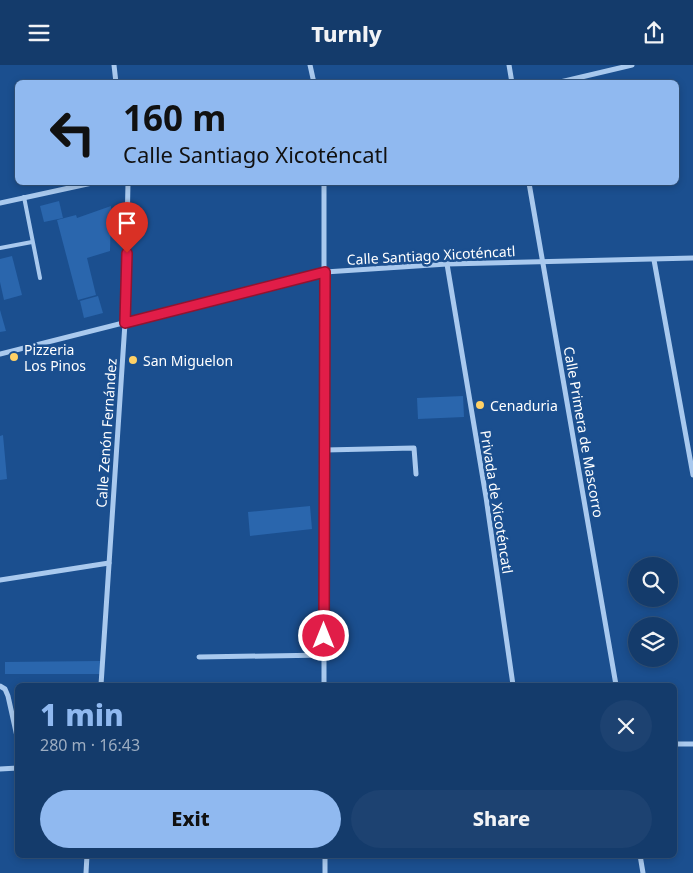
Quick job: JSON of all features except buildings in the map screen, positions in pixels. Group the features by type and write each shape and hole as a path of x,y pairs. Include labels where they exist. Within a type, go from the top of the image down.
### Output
{"street":[{"path":"114,65 116,80"},
{"path":"310,65 313,80"},
{"path":"508,65 511,80"},
{"path":"569,80 632,65"},
{"path":"0,203 82,185"},
{"name":"Calle Zenón Fernández","path":"101,683 125,323 128,185"},
{"path":"324,185 324,683"},
{"name":"Calle Primera de Mascorro","path":"529,185 616,683"},
{"name":"Calle Santiago Xicoténcatl","path":"0,354 325,272 447,264 693,259"},
{"path":"654,260 693,475"},
{"name":"Privada de Xicoténcatl","path":"447,264 486,497 513,683"},
{"path":"325,450 414,448 416,474"},
{"path":"0,580 109,563"},
{"path":"199,657 324,655"},
{"path":"0,686 5,689 8,695 15,727"},
{"path":"677,744 693,744"},
{"path":"0,769 15,768"},
{"path":"86,873 87,858"},
{"path":"325,858 325,873"},
{"path":"640,858 643,873"}],"lane":[{"path":"24,197 40,278"},
{"path":"0,248 32,241"}],"place":[{"name":"Pizzeria Los Pinos","path":"14,357"},
{"name":"San Miguelon","path":"133,360"},
{"name":"Cenaduria","path":"480,405"}],"route":[{"path":"127,253 125,323 325,272 324,636"}]}
